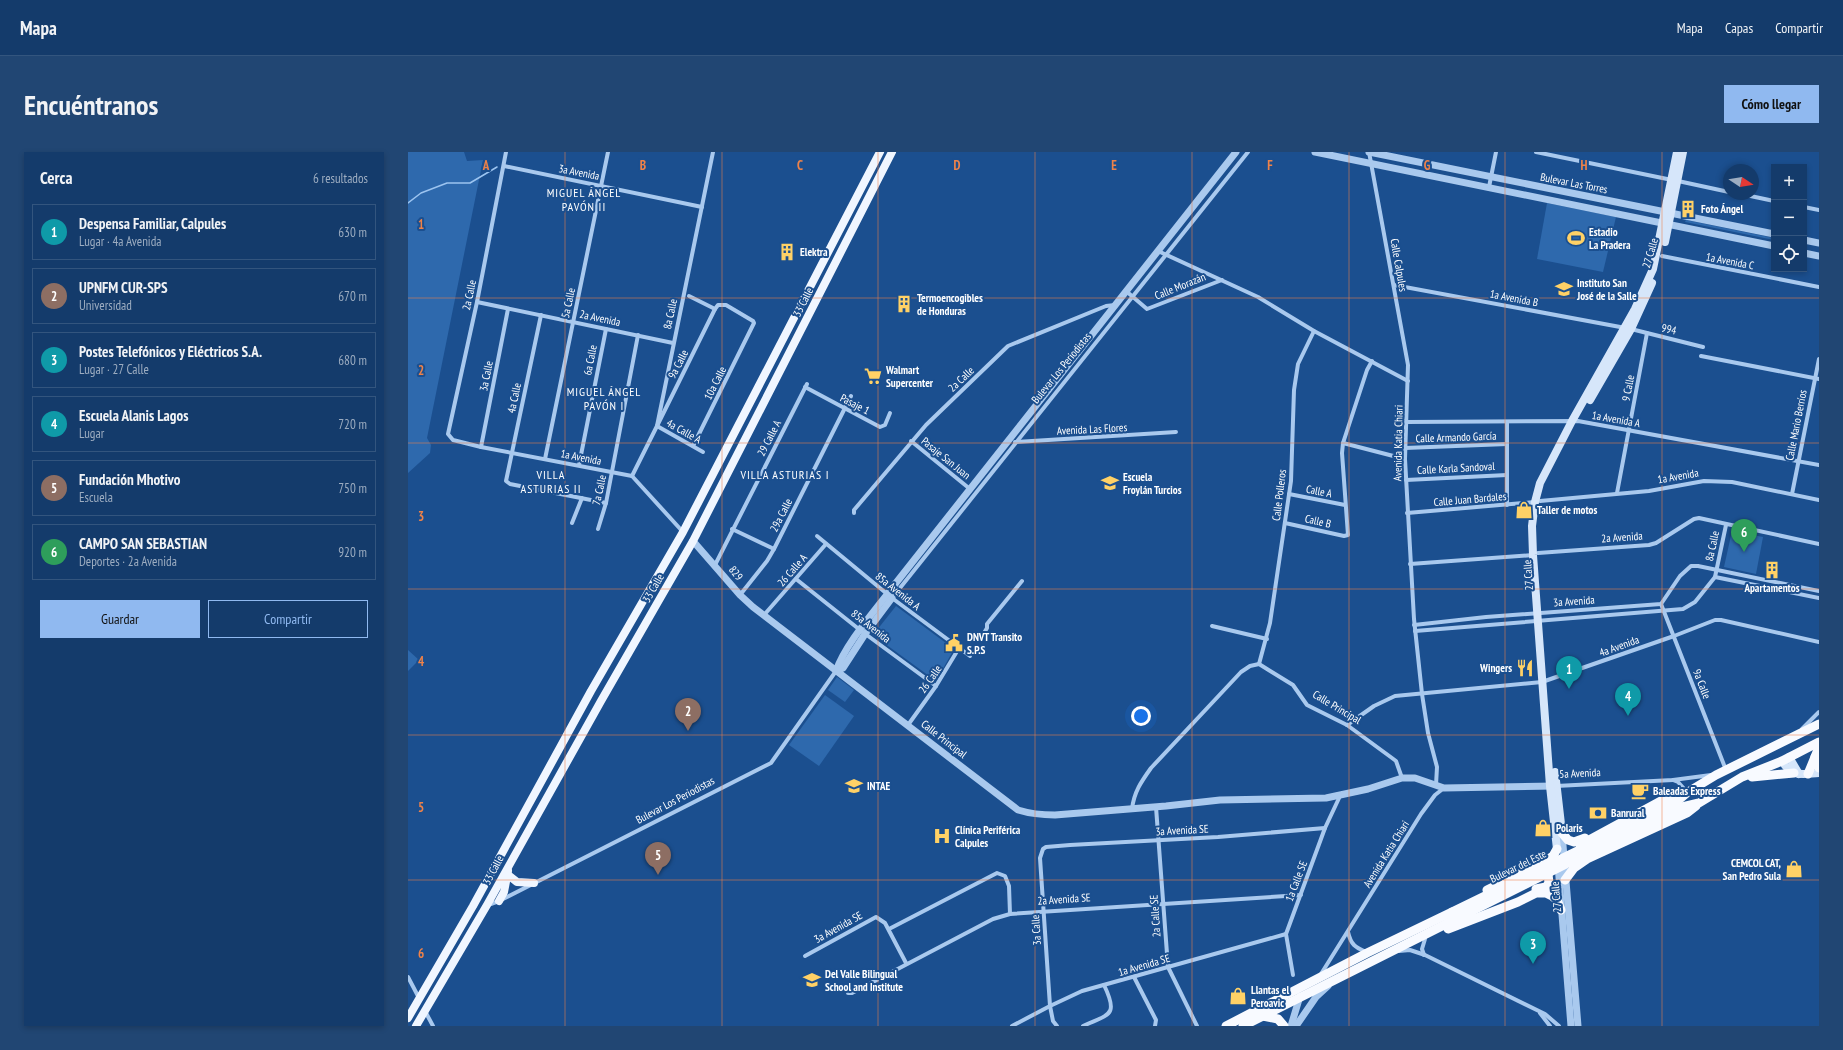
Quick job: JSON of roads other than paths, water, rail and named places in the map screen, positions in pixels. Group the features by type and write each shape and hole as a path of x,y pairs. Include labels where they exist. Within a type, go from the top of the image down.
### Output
{"highway":[{"name":"Bulevar del Este","path":"1643,823 1716,774 1819,724"},
{"name":"Bulevar del Este","path":"1243,1026 1261,1012 1303,986 1391,941 1454,915 1643,823 1682,807 1699,804 1742,777 1786,759 1819,742"},
{"path":"1774,746 1786,759"},
{"path":"1742,777 1800,774 1815,757 1819,747"},
{"path":"1815,757 1819,768"},
{"path":"1587,859 1578,856 1578,847 1672,795 1688,792"},
{"path":"1565,880 1571,870 1587,859 1687,813 1699,804"},
{"path":"1562,833 1568,840 1574,842 1603,832"},
{"path":"1391,941 1440,914 1550,858 1557,849"},
{"path":"1494,910 1533,890 1547,886 1549,879 1545,870 1529,869"},
{"path":"1387,954 1399,951 1540,892 1549,894 1554,898 1561,910"},
{"name":"Bulevar del Este","path":"1226,1026 1299,998 1332,982 1387,954 1454,915"},
{"path":"1232,1026 1261,1012 1278,1019 1284,1026"}],"main road":[{"name":"33 Calle","path":"408,1018 454,939 591,691 683,532 880,152"},
{"name":"33 Calle","path":"416,1026 487,905 508,865 693,541 892,152"},
{"name":"27 Calle","path":"1675,181 1677,152"},
{"name":"27 Calle","path":"1557,849 1536,554 1537,502 1543,485 1575,421 1650,288 1662,256 1669,223 1668,212 1675,181 1684,152"},
{"name":"27 Calle","path":"1627,329 1653,269 1669,223"},
{"path":"1786,759 1786,768 1800,774 1819,773"},
{"name":"27 Calle","path":"1553,786 1562,833"},
{"path":"487,905 484,901 484,895 501,859 502,852"},
{"path":"499,901 504,892 508,875 508,865"},
{"path":"508,875 517,882 534,883"},
{"path":"454,939 460,933 475,910 482,904 487,905"}],"street":[{"name":"2a Calle","path":"453,440 448,434 477,302 506,152"},
{"name":"5a Calle","path":"545,459 608,152"},
{"name":"8a Calle","path":"632,476 657,426 713,152"},
{"name":"Bulevar Los Periodistas","path":"889,596 892,588 970,489 1013,441 1115,305 1236,152"},
{"name":"Bulevar Los Periodistas","path":"487,905 499,901 770,763 836,671 843,668 863,632 889,596 1248,152"},
{"name":"Bulevar Las Torres","path":"1315,152 1669,223 1771,245"},
{"name":"Bulevar Las Torres","path":"1369,152 1491,178 1771,233"},
{"name":"Calle Calpules","path":"1369,152 1408,365 1408,381"},
{"path":"1489,187 1496,152"},
{"path":"1536,152 1723,191"},
{"name":"3a Avenida","path":"504,166 702,207"},
{"path":"1759,198 1771,200"},
{"path":"1807,208 1819,210"},
{"path":"1807,241 1819,243"},
{"path":"1158,251 1165,256 1258,297 1314,331 1408,381"},
{"path":"1807,254 1819,256"},
{"name":"1a Avenida C","path":"1662,256 1819,287"},
{"name":"Calle Morazán","path":"1126,291 1147,309 1222,280"},
{"name":"1a Avenida B","path":"1394,285 1627,329"},
{"path":"689,296 716,309"},
{"name":"2a Avenida","path":"477,302 673,343"},
{"name":"10a Calle","path":"693,446 754,327 753,321 726,305 718,305 716,309"},
{"name":"2a Calle","path":"854,513 854,510 911,441 1008,346 1106,306 1115,305"},
{"name":"3a Calle","path":"481,447 508,309"},
{"name":"9a Calle","path":"657,426 716,309"},
{"name":"4a Calle","path":"541,315 506,481 507,483 582,498"},
{"name":"6a Calle","path":"579,466 606,329"},
{"name":"994","path":"1627,329 1703,347"},
{"name":"Calle Polleros","path":"1259,664 1267,639 1291,481 1294,390 1298,364 1314,331"},
{"name":"9 Calle","path":"1617,493 1647,333"},
{"name":"7a Calle","path":"598,529 606,503 638,335"},
{"path":"1701,356 1817,379"},
{"name":"Calle Mario Berríos","path":"1792,494 1817,379 1819,359"},
{"path":"1345,505 1342,453 1343,443 1366,370 1372,361"},
{"name":"Avenida Katia Chiari","path":"1408,381 1405,459 1414,625 1422,694 1437,767 1436,785"},
{"name":"Pasaje 1","path":"806,386 844,409 880,427 885,425 890,413"},
{"name":"29 Calle A","path":"715,565 806,386"},
{"name":"29a Calle","path":"740,595 767,561 774,549 851,396"},
{"name":"1a Avenida A","path":"1406,422 1575,421 1819,465"},
{"path":"1507,422 1507,505"},
{"name":"4a Calle A","path":"657,426 703,452"},
{"name":"Avenida Las Flores","path":"1013,441 1176,432"},
{"name":"1a Avenida","path":"453,440 481,447 632,476"},
{"name":"Pasaje San Juan","path":"911,441 970,489"},
{"path":"1343,443 1405,459"},
{"name":"Calle Armando García","path":"1405,448 1507,444"},
{"name":"Calle Karla Sandoval","path":"1406,480 1507,475"},
{"path":"632,476 683,532"},
{"name":"1a Avenida","path":"1537,502 1649,491 1704,481 1732,482 1819,500"},
{"name":"Calle A","path":"1289,494 1345,505"},
{"path":"572,523 582,498 606,503"},
{"name":"Calle Juan Bardales","path":"1407,513 1537,502"},
{"name":"Calle B","path":"1285,523 1347,536 1349,533 1345,505"},
{"name":"2a Avenida","path":"1410,564 1649,545 1694,519 1699,518 1819,544"},
{"name":"8a Calle","path":"1716,570 1726,525"},
{"path":"732,529 774,549"},
{"name":"85a Avenida A","path":"817,536 889,596 970,656"},
{"name":"829","path":"693,541 740,595 764,615"},
{"name":"26 Calle A","path":"764,615 826,544"},
{"path":"1661,604 1687,568 1698,566 1819,591"},
{"path":"1716,570 1715,577 1819,598"},
{"name":"3a Avenida","path":"1414,625 1540,616 1663,610 1673,611 1683,609 1695,602 1715,577"},
{"name":"85a Avenida","path":"796,578 863,632 936,686"},
{"path":"984,633 987,628 987,624 1022,581"},
{"name":"3a Avenida","path":"1415,631 1540,616 1661,604"},
{"name":"9a Calle","path":"1661,604 1726,770"},
{"name":"Calle Principal","path":"764,615 1018,810 1042,815 1156,807 1220,800 1326,798 1340,796 1402,778 1415,778 1444,788"},
{"name":"4a Avenida","path":"1347,725 1384,700 1401,695 1545,682 1711,622 1721,620 1819,642"},
{"path":"1212,626 1267,639"},
{"name":"26 Calle","path":"908,725 936,686 959,648"},
{"path":"1132,809 1134,796 1138,785 1151,768 1241,672 1250,666 1259,664"},
{"name":"Calle Principal","path":"1259,664 1293,685 1307,705 1347,725 1396,761 1402,778"},
{"path":"1797,735 1819,712"},
{"name":"5a Avenida","path":"1444,788 1553,786 1673,780 1716,774"},
{"path":"1673,780 1678,782 1688,792"},
{"name":"Avenida Katia Chiari","path":"1318,979 1421,814 1435,795 1444,788"},
{"name":"1a Calle SE","path":"1286,934 1326,828 1340,796"},
{"name":"2a Calle SE","path":"1156,807 1168,967 1197,1026"},
{"name":"3a Avenida SE","path":"1042,853 1046,847 1218,837 1326,828"},
{"name":"27 Calle","path":"1562,833 1577,1026"},
{"name":"27 Calle","path":"1557,849 1571,1026"},
{"name":"3a Calle","path":"1042,853 1040,858 1050,1006"},
{"path":"906,963 889,929 993,875 997,874 1005,876 1009,886 1010,914"},
{"name":"2a Avenida SE","path":"848,993 852,993 906,963 993,919 1010,914 1301,895"},
{"name":"3a Avenida SE","path":"805,956 876,917 882,920 889,929"},
{"path":"1348,932 1351,944 1355,948 1367,953"},
{"path":"1286,934 1293,975"},
{"name":"1a Avenida SE","path":"1012,1026 1050,1006 1082,992 1286,934"},
{"path":"1425,939 1422,949 1425,955"},
{"path":"1399,951 1412,950 1425,955 1548,1016 1559,1026"},
{"path":"408,977 419,999"},
{"path":"1134,977 1156,1020 1155,1026"},
{"path":"1296,1026 1316,998 1332,982"},
{"path":"1083,1026 1108,1014 1111,1010 1112,1004 1104,985"},
{"path":"1291,1026 1303,986"},
{"path":"1050,1006 1053,1021 1057,1026"},
{"path":"425,1011 433,1026"},
{"path":"1538,1011 1550,1026"}],"waterway":[{"path":"408,203 421,193 447,183 470,183 497,167"}],"place":[{"name":"Foto Ángel","path":"1688,209"},
{"name":"Estadio La Pradera","path":"1576,238"},
{"name":"Elektra","path":"787,252"},
{"name":"Instituto San José de la Salle","path":"1564,289"},
{"name":"Termoencogibles de Honduras","path":"904,304"},
{"name":"Walmart Supercenter","path":"873,376"},
{"name":"Escuela Froylán Turcios","path":"1110,483"},
{"name":"Taller de motos","path":"1524,510"},
{"name":"CAMPO SAN SEBASTIAN","path":"1744,552"},
{"name":"Apartamentos","path":"1772,570"},
{"name":"DNVT Transito S.P.S","path":"954,643"},
{"name":"Wingers","path":"1525,668"},
{"name":"Despensa Familiar, Calpules","path":"1569,689"},
{"name":"Escuela Alanis Lagos","path":"1628,716"},
{"name":"UPNFM CUR-SPS","path":"688,731"},
{"name":"INTAE","path":"854,786"},
{"name":"Baleadas Express","path":"1640,791"},
{"name":"Banrural","path":"1598,813"},
{"name":"Polaris","path":"1543,828"},
{"name":"Clínica Periférica Calpules","path":"942,836"},
{"name":"CEMCOL CAT, San Pedro Sula","path":"1794,869"},
{"name":"Fundación Mhotivo","path":"658,875"},
{"name":"Postes Telefónicos y Eléctricos S.A.","path":"1533,964"},
{"name":"Del Valle Bilingual School and Institute","path":"812,980"},
{"name":"Llantas el Peroavic","path":"1238,996"}],"district":[{"name":"MIGUEL ÁNGEL PAVÓN II","path":"584,199"},
{"name":"MIGUEL ÁNGEL PAVÓN I","path":"604,398"},
{"name":"VILLA ASTURIAS I","path":"785,474"},
{"name":"VILLA ASTURIAS II","path":"551,481"}]}
